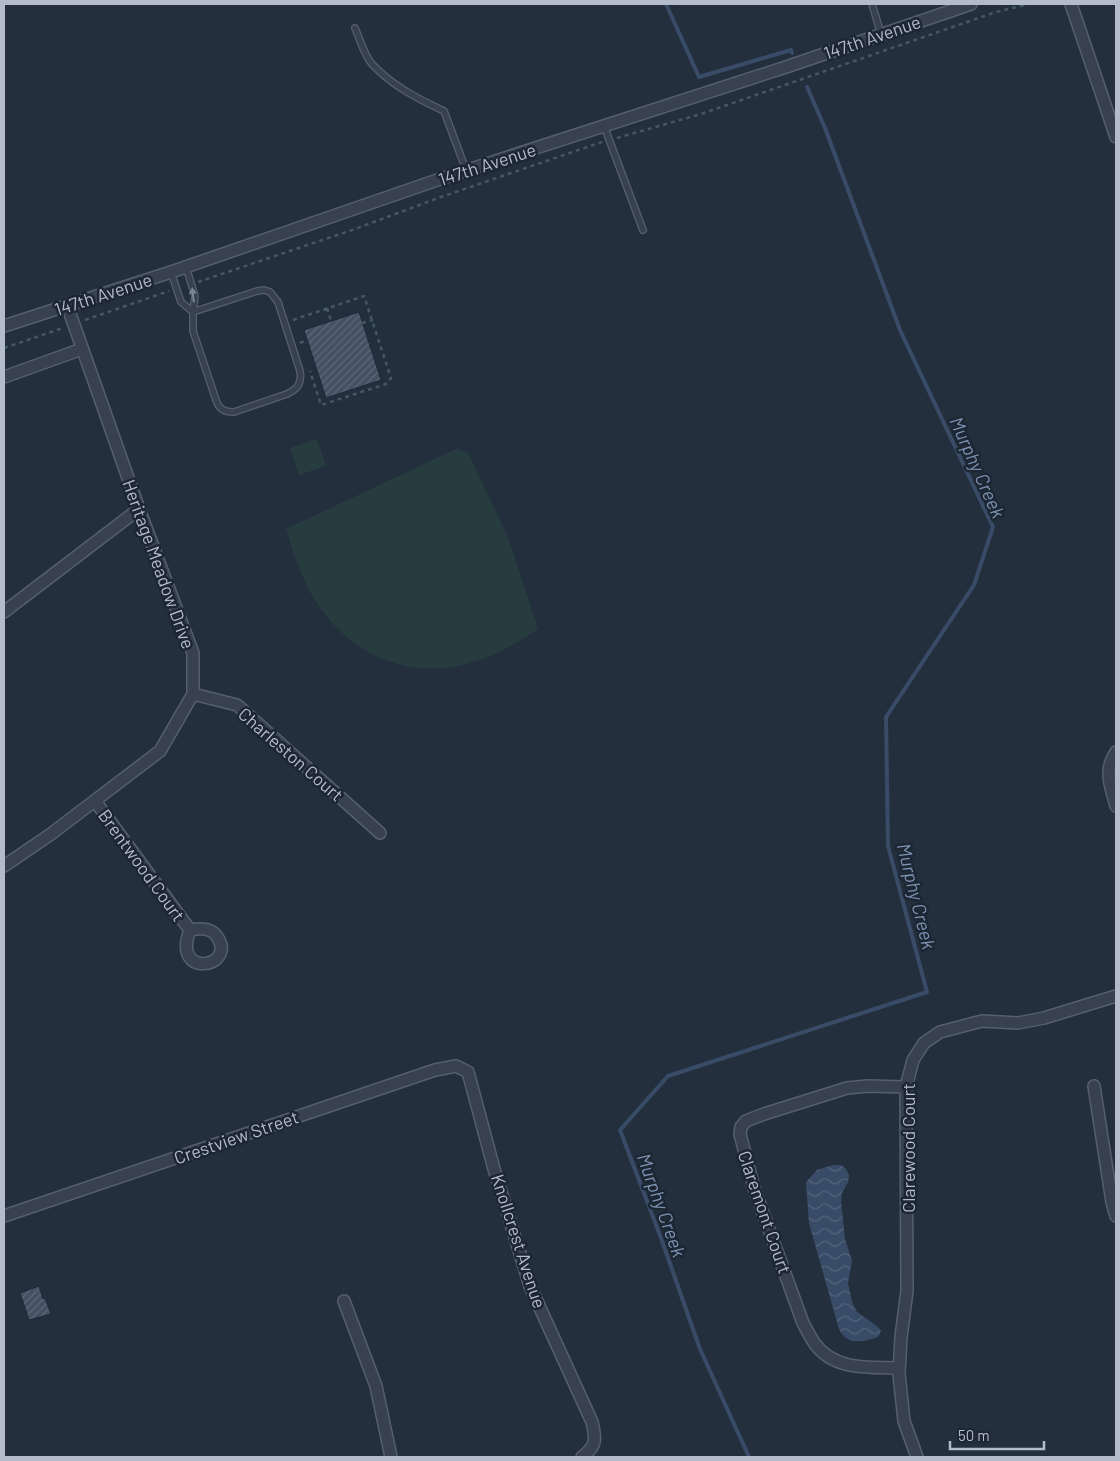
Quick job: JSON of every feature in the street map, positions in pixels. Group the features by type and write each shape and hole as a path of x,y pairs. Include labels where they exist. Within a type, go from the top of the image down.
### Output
{"street":[{"name":"147th Avenue","path":"4,326 186,267 466,170 971,4"},
{"path":"1071,4 1116,137"},
{"name":"Heritage Meadow Drive","path":"4,866 51,834 160,751 192,694 193,653 66,305"},
{"path":"4,377 82,349"},
{"path":"4,612 139,509"},
{"name":"Charleston Court","path":"192,694 237,705 380,833"},
{"path":"1116,752 1108,776 1116,806"},
{"name":"Brentwood Court","path":"95,801 190,930"},
{"name":"Clarewood Court","path":"918,1457 904,1421 899,1368 907,1291 906,1087 913,1060 924,1043 940,1032 982,1021 1018,1023 1044,1018 1116,996"},
{"name":"Crestview Street","path":"4,1216 435,1070 456,1066 468,1072"},
{"name":"Knollcrest Avenue","path":"468,1072 494,1169 530,1286 592,1422 595,1435 594,1444 590,1451 582,1457"},
{"name":"Claremont Court","path":"899,1368 854,1366 838,1363 826,1355 815,1343 803,1323 754,1188 740,1134 741,1126 746,1121 838,1090 868,1086 906,1087"},
{"path":"1094,1086 1112,1202 1116,1216"},
{"path":"344,1301 376,1386 391,1457"}],"lane":[{"path":"872,4 881,34"},
{"path":"355,28 370,62 393,82 412,95 444,111 466,170"},
{"path":"604,126 643,230"},
{"path":"186,267 195,296 193,312 193,331 218,406 222,410 234,412 287,394 294,391 299,385 300,371 278,302 270,292 257,291 193,312"},
{"path":"171,272 181,302 193,312"}],"path":[{"path":"192,284 355,229 581,148 702,114 996,12 1029,4"},
{"path":"4,348 176,289"},
{"path":"295,328 293,320 364,296 391,375 389,382 321,405 309,370"},
{"path":"327,308 331,321"},
{"path":"362,324 373,320"},
{"path":"298,335 300,343 307,340"}],"green space":[{"path":"317,439 326,466 299,475 290,448"},
{"path":"456,449 468,453 508,537 538,629 506,649 470,663 446,668 402,665 381,658 362,648 344,635 328,618 314,599 305,582 286,529"}],"water":[{"path":"833,1165 841,1165 849,1175 841,1201 845,1239 852,1261 848,1283 852,1302 857,1312 881,1331 878,1337 861,1341 846,1338 839,1329 809,1223 806,1182 817,1170"}],"building":[{"path":"359,312 381,380 326,398 304,330"},
{"path":"39,1286 51,1314 29,1320 20,1293"}],"waterway":[{"name":"Murphy Creek","path":"666,4 699,77 791,50 792,53"},
{"name":"Murphy Creek","path":"749,1457 700,1349 620,1130 668,1076 927,992 888,846 886,717 974,585 993,527 900,330 825,128 807,87"}]}
